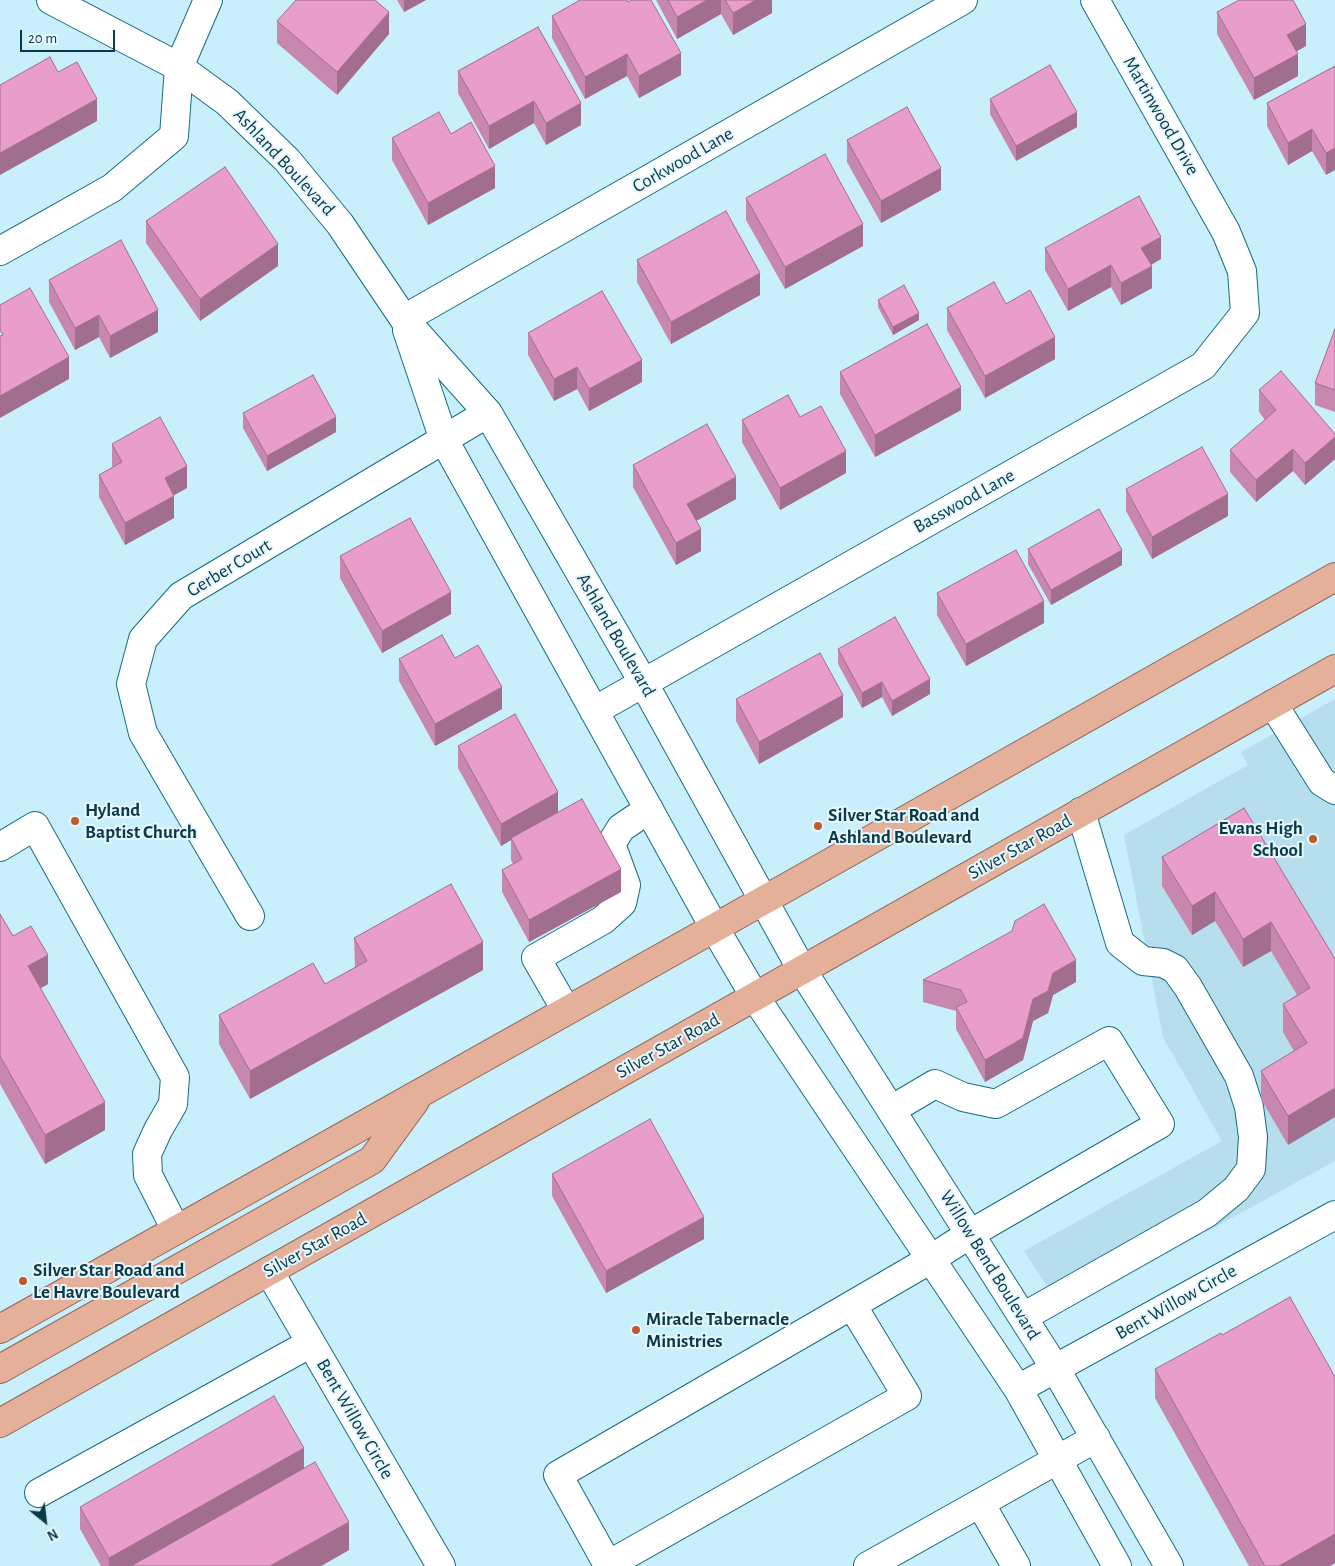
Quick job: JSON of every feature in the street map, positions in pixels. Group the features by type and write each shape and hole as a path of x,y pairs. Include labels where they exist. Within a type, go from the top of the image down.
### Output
{"main road":[{"path":"0,1329 1335,577"},
{"name":"Silver Star Road","path":"0,1423 1335,669"},
{"path":"0,1369 372,1160 420,1093"}],"street":[{"name":"Ashland Boulevard","path":"50,0 179,67 227,102 286,160 340,224 404,319 488,413 643,682 802,970"},
{"path":"0,250 112,188 174,136 179,67 208,0"},
{"name":"Corkwood Lane","path":"404,319 963,0"},
{"name":"Martinwood Drive","path":"1095,0 1226,232"},
{"name":"Basswood Lane","path":"594,710 1203,366 1245,313 1242,271 1226,232"},
{"name":"Ashland Boulevard","path":"404,319 444,440 648,809 755,997"},
{"name":"Gerber Court","path":"250,916 143,733 131,684 143,639 181,596 488,413"},
{"path":"1273,704 1322,782 1335,790"},
{"path":"566,1010 536,958 603,920 622,903 626,885 611,844 621,828 648,809"},
{"path":"1023,1318 1207,1213 1236,1190 1251,1169 1253,1137 1249,1107 1239,1076 1188,987 1175,969 1163,963 1143,961 1120,943 1081,812"},
{"path":"0,847 35,826 175,1077 173,1104 147,1154 148,1175 176,1230"},
{"name":"Willow Bend Boulevard","path":"802,970 1055,1368 1169,1566"},
{"path":"755,997 1018,1388 1117,1566"},
{"path":"852,1305 907,1396 608,1565 558,1475 1160,1124 1109,1041 996,1104 964,1097 935,1084 891,1110"},
{"name":"Bent Willow Circle","path":"1018,1388 1335,1215"},
{"name":"Bent Willow Circle","path":"269,1271 441,1566"},
{"path":"39,1492 311,1343"},
{"path":"868,1566 1096,1438"},
{"path":"980,1503 1016,1566"}],"shaded area":[{"path":"1335,699 1335,1161 1063,1311 1024,1251 1222,1141 1163,1037 1124,835 1248,765 1241,752"}],"building":[{"path":"296,0 375,0 389,12 337,72 277,21"},
{"path":"580,0 627,0 628,2 631,0 651,0 681,53 639,76 627,54 585,77 552,16"},
{"path":"668,0 707,0 677,17"},
{"path":"725,0 756,0 733,13"},
{"path":"1239,0 1293,0 1306,24 1287,35 1298,54 1254,78 1217,12"},
{"path":"538,27 581,103 546,123 534,101 489,126 458,71"},
{"path":"50,57 58,72 77,62 97,99 0,153 0,85"},
{"path":"1050,65 1077,112 1016,146 990,99"},
{"path":"1335,66 1335,148 1326,153 1312,129 1288,143 1267,103"},
{"path":"907,107 941,168 881,201 847,140"},
{"path":"439,112 451,134 471,122 495,166 428,203 392,138"},
{"path":"825,154 863,224 785,267 746,198"},
{"path":"225,167 278,244 200,299 146,221"},
{"path":"1139,196 1161,237 1141,248 1152,266 1121,283 1111,265 1068,289 1045,248"},
{"path":"726,211 760,273 671,322 637,260"},
{"path":"121,240 158,310 110,336 99,315 75,328 49,280"},
{"path":"994,282 1006,304 1030,290 1055,337 985,376 947,308"},
{"path":"904,285 919,313 893,327 878,300"},
{"path":"30,288 69,357 0,396 0,336 3,335 0,330 0,305"},
{"path":"602,291 642,360 589,389 577,367 554,379 528,333"},
{"path":"927,324 961,387 875,435 840,372"},
{"path":"1335,329 1335,390 1315,383"},
{"path":"1281,371 1335,434 1335,437 1305,463 1293,449 1256,480 1230,450 1276,410 1259,390"},
{"path":"313,375 336,417 267,456 243,413"},
{"path":"788,395 800,417 821,406 846,451 780,488 742,420"},
{"path":"160,417 187,466 165,478 174,496 125,523 99,475 122,462 112,444"},
{"path":"707,424 736,477 687,504 701,529 676,543 633,465"},
{"path":"1202,447 1228,494 1152,537 1126,489"},
{"path":"1099,509 1122,550 1051,590 1028,549"},
{"path":"410,518 451,592 382,631 340,556"},
{"path":"1016,550 1044,601 966,644 937,593"},
{"path":"895,617 930,679 892,701 882,682 862,693 838,649"},
{"path":"442,635 455,658 478,645 502,687 435,724 399,659"},
{"path":"820,653 843,695 759,742 736,699"},
{"path":"515,714 558,792 501,824 458,746"},
{"path":"582,799 621,869 529,920 502,870 522,859 511,838"},
{"path":"1244,808 1335,959 1335,1088 1288,1116 1261,1071 1307,1043 1283,1004 1310,988 1271,922 1243,939 1215,892 1192,906 1162,857"},
{"path":"451,884 483,942 250,1071 219,1015 313,963 325,984 367,961 354,938"},
{"path":"1044,904 1076,960 1053,973 1048,991 1033,999 1023,1038 985,1060 956,1007 967,1002 961,990 923,980 1012,931 1015,921"},
{"path":"0,914 13,936 31,926 48,955 28,966 105,1102 45,1135 0,1056"},
{"path":"650,1119 704,1217 606,1271 552,1174"},
{"path":"1290,1297 1335,1377 1335,1534 1279,1566 1265,1566 1155,1369 1221,1333 1222,1335"},
{"path":"274,1396 304,1448 109,1558 80,1507"},
{"path":"315,1462 349,1522 270,1566 131,1566"}],"place":[{"name":"Hyland Baptist Church","path":"75,821"},
{"name":"Silver Star Road and Ashland Boulevard","path":"818,826"},
{"name":"Evans High School","path":"1313,839"},
{"name":"Silver Star Road and Le Havre Boulevard","path":"23,1281"},
{"name":"Miracle Tabernacle Ministries","path":"636,1330"}]}
